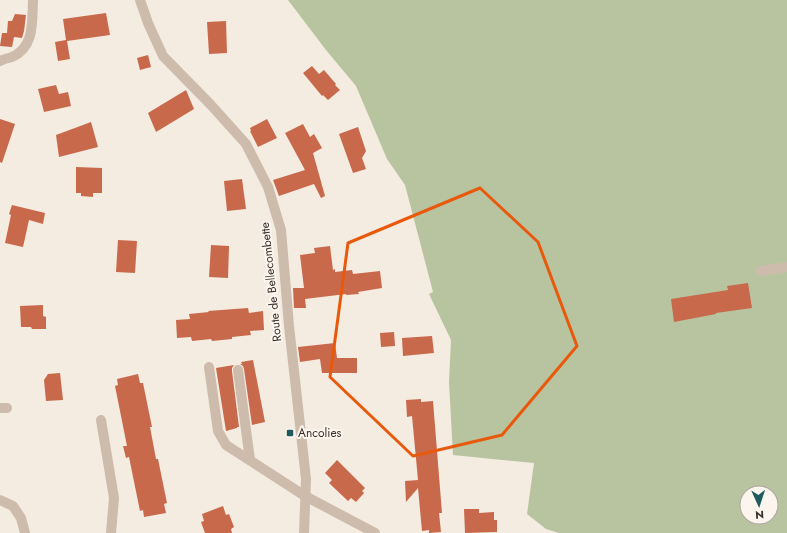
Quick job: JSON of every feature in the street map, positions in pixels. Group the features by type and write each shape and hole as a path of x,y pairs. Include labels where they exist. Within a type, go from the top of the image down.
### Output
{"street":[{"path":"0,61 14,56 26,47 32,31 33,0"},
{"name":"Route de Bellecombette","path":"140,0 148,23 163,56 211,105 246,144 268,187 281,230 289,326 306,479 304,533"},
{"path":"760,271 787,266"},
{"path":"208,367 218,431 226,445 305,496 375,533"},
{"path":"238,370 250,460"},
{"path":"101,420 114,498 111,533"},
{"path":"0,500 13,506 21,518 25,533"}],"highlighted area":[{"path":"480,188 538,242 577,346 502,435 413,456 330,377 348,243"}],"green space":[{"path":"288,0 787,0 787,533 559,533 546,529 527,514 534,463 453,455 449,382 451,340 429,294 433,292 405,185 387,159 356,86 326,50"}],"building":[{"path":"106,13 110,35 67,41 70,59 58,61 55,42 66,40 63,19"},
{"path":"15,14 26,15 22,38 14,37 12,47 0,46 2,33 7,33 8,21 12,21"},
{"path":"226,21 227,53 209,54 207,22"},
{"path":"148,55 151,67 140,70 137,58"},
{"path":"312,66 319,74 324,70 340,90 328,100 323,95 322,96 303,73"},
{"path":"56,85 59,94 68,92 71,106 44,112 38,89"},
{"path":"186,90 194,109 156,132 148,113"},
{"path":"0,119 15,124 2,163 0,162"},
{"path":"267,119 277,138 258,147 250,128"},
{"path":"91,122 98,147 59,157 56,135"},
{"path":"303,124 310,137 314,134 322,148 313,153 325,196 321,198 314,184 279,196 273,180 305,170 285,133"},
{"path":"358,127 366,151 362,158 366,169 353,173 339,134"},
{"path":"76,167 102,168 102,193 93,193 93,197 81,196 81,193 76,193"},
{"path":"242,179 246,209 227,211 224,181"},
{"path":"12,205 45,213 43,224 29,220 23,247 5,243 11,215 9,214"},
{"path":"118,240 137,241 135,273 116,272"},
{"path":"211,245 229,246 228,278 209,277"},
{"path":"330,246 333,270 335,269 335,272 352,270 353,274 380,271 382,288 358,292 359,294 305,299 306,308 294,308 293,288 304,288 300,255 315,253 314,248"},
{"path":"748,283 752,308 716,313 674,322 671,299 728,290 727,286"},
{"path":"43,305 43,316 46,317 46,329 21,327 20,306"},
{"path":"248,308 249,313 263,311 264,330 250,331 251,335 212,341 211,339 192,341 191,337 177,338 176,320 190,319 189,314"},
{"path":"394,332 395,346 381,347 380,333"},
{"path":"432,336 434,353 403,356 402,338"},
{"path":"335,343 337,358 357,358 357,373 322,373 320,359 300,362 298,347"},
{"path":"253,360 265,422 252,425 244,369 240,364 242,364 241,362"},
{"path":"234,365 232,371 239,427 226,431 216,368"},
{"path":"60,373 63,400 46,401 44,380 48,374"},
{"path":"138,374 140,383 143,383 152,427 150,427 156,459 158,459 167,503 164,504 166,513 144,517 143,510 140,511 129,457 126,458 123,446 127,446 115,386 118,385 117,379"},
{"path":"421,399 421,402 433,401 442,513 439,513 441,532 429,533 429,530 422,531 418,488 406,502 405,481 418,480 412,416 407,417 406,400"},
{"path":"337,460 365,488 362,491 364,493 356,502 351,498 348,501 329,483 332,480 325,473"},
{"path":"223,506 226,515 229,514 234,527 231,529 232,533 205,533 201,522 204,521 202,514"},
{"path":"464,509 479,509 479,513 494,512 494,520 497,520 497,532 465,533"}],"place":[{"name":"Ancolies","path":"290,433"}]}
